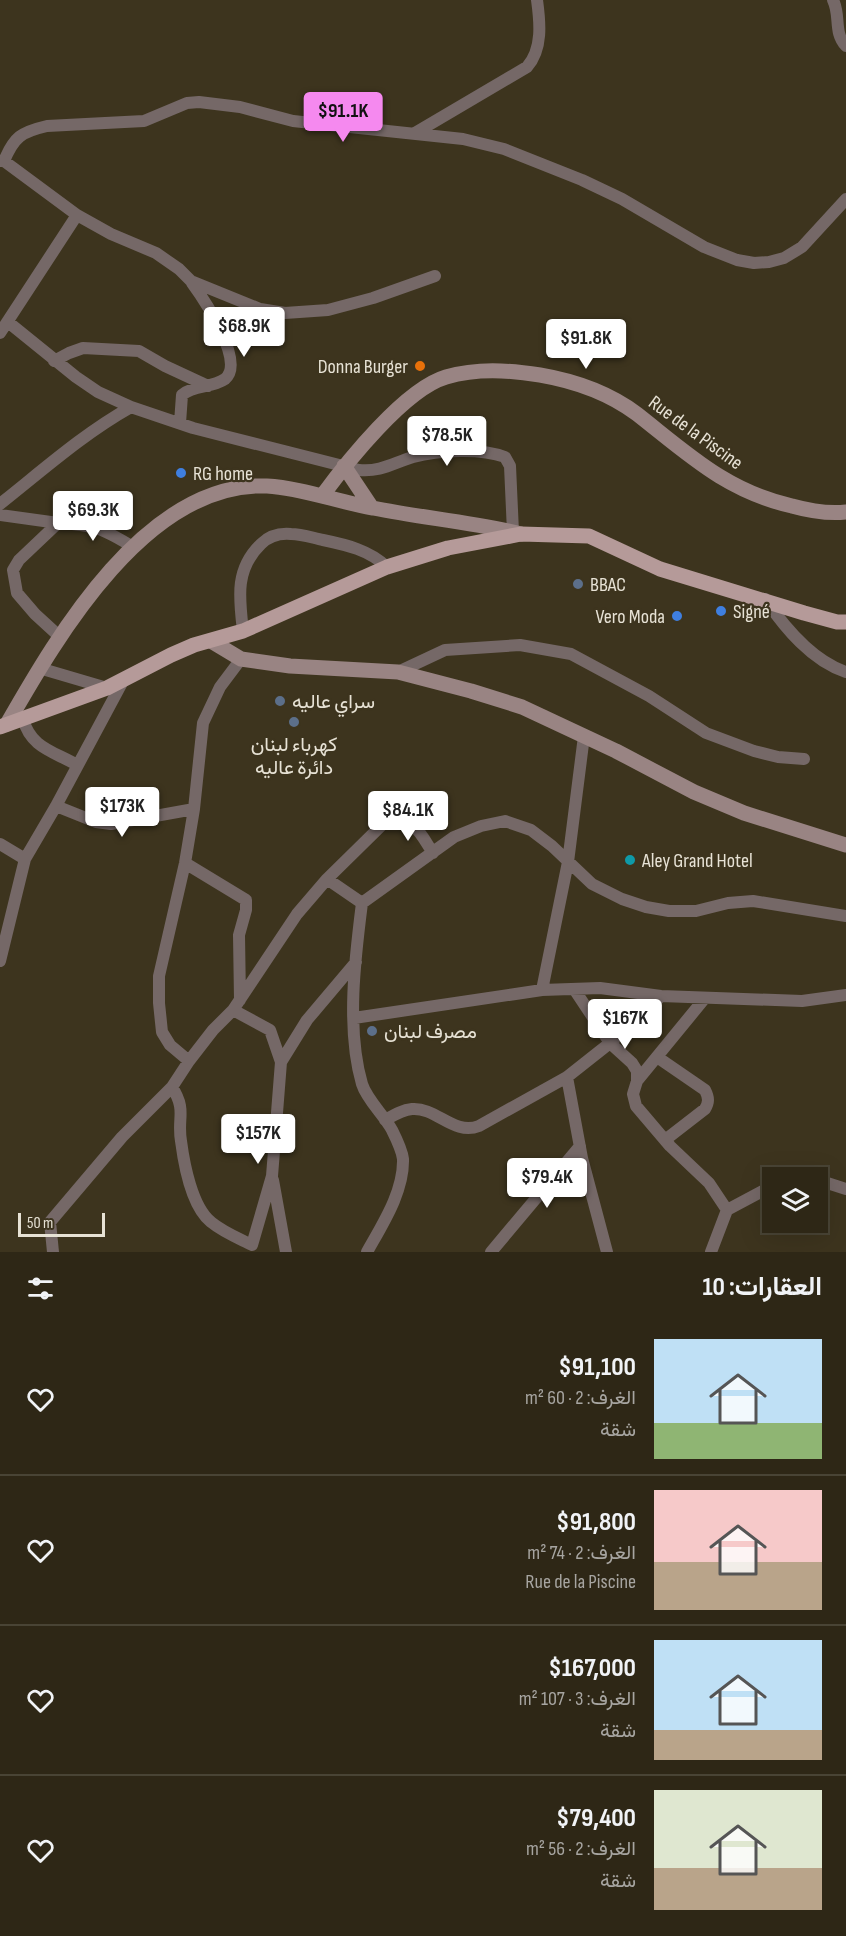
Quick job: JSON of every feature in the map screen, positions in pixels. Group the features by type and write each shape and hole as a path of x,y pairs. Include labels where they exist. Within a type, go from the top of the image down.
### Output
{"main road":[{"path":"4,725 107,688 194,645 243,631 387,567 448,548 517,533 589,536 660,569 843,621"}],"street":[{"path":"415,134 527,67 533,61 538,42 537,0"},
{"path":"833,0 838,13 837,31 846,46"},
{"path":"180,423 182,395 187,390 208,386 225,379 229,372 229,353 214,315 191,281 179,269 156,253 111,234 77,215 2,161 18,137 31,130 47,126 144,121 193,102 240,107 293,121 463,139 504,150 602,189 704,247 737,260 754,263 784,258 802,247 846,199"},
{"path":"0,333 77,215"},
{"path":"191,281 260,309 285,313 328,310 372,298 435,276"},
{"path":"4,725 59,636 112,568 133,547 190,505 230,491 266,486 372,508 517,533 510,466 508,459 501,455 446,452 411,458 376,470 359,470 180,423 131,407 98,392 54,361 8,321"},
{"path":"54,361 83,348 139,351 208,386"},
{"name":"Rue de la Piscine","path":"322,496 344,466 376,431 427,386 444,378 480,371 511,371 568,381 606,396 635,413 708,470 744,491 771,501 804,509 846,512"},
{"path":"0,504 99,426 131,407"},
{"path":"344,466 372,508"},
{"path":"0,515 91,525 107,531 133,547"},
{"path":"58,523 19,560 13,570 17,593 59,636"},
{"path":"243,631 240,590 243,567 255,550 267,539 279,534 291,534 344,544 367,552 387,567"},
{"path":"765,599 779,620 815,655 833,668 846,672"},
{"path":"212,641 241,659 290,666 398,672 471,690 522,707 694,792 734,809 846,845"},
{"path":"398,672 445,651 519,645 571,654 649,696 706,733 754,751 778,757 804,759"},
{"path":"189,1061 170,1045 162,1032 159,976 185,863 194,809 203,723 220,687 241,659"},
{"path":"39,668 107,688"},
{"path":"0,961 25,859 123,681"},
{"path":"23,719 33,741 77,765"},
{"path":"542,990 568,862 584,736"},
{"path":"56,806 96,822 111,824 194,809"},
{"path":"53,1252 50,1222 122,1137 172,1087 213,1030 237,1005 297,914 327,879 388,819 401,818 410,822 421,833 433,853"},
{"path":"367,1252 399,1187 403,1158 392,1130 363,1087 357,1058 354,1018 356,962 362,903 405,870 454,837 481,826 504,821 531,830 552,846 592,884 622,899 646,907 669,911 696,911 728,903 753,901 846,916"},
{"path":"0,844 25,859"},
{"path":"185,863 246,900 246,910 239,935 237,1005"},
{"path":"327,879 362,903"},
{"path":"281,1062 307,1020 356,962"},
{"path":"354,1018 542,990 600,988 661,996 802,1001 846,995"},
{"path":"574,989 610,1043 632,1063 637,1071 633,1094 636,1106 665,1140 710,1183 727,1210"},
{"path":"386,1120 401,1112 420,1109 465,1129 471,1129 567,1077 610,1043 661,996"},
{"path":"637,1081 705,998"},
{"path":"172,1087 180,1101 182,1118 180,1139 191,1190 196,1202 211,1222 251,1248 272,1176 281,1062 270,1030 237,1005"},
{"path":"657,1057 705,1090 708,1096 705,1109 665,1140"},
{"path":"567,1077 580,1146 607,1252"},
{"path":"491,1252 580,1146"},
{"path":"272,1176 286,1252"},
{"path":"828,1183 846,1189"},
{"path":"711,1252 727,1210 762,1191"}],"place":[{"name":"Donna Burger","path":"420,366"},
{"name":"RG home","path":"181,473"},
{"name":"BBAC","path":"578,584"},
{"name":"Signé","path":"721,611"},
{"name":"Vero Moda","path":"677,616"},
{"name":"سراي عاليه","path":"280,701"},
{"name":"كهرباء لبنان دائرة عاليه","path":"294,722"},
{"name":"Aley Grand Hotel","path":"630,860"},
{"name":"مصرف لبنان","path":"372,1031"}]}
